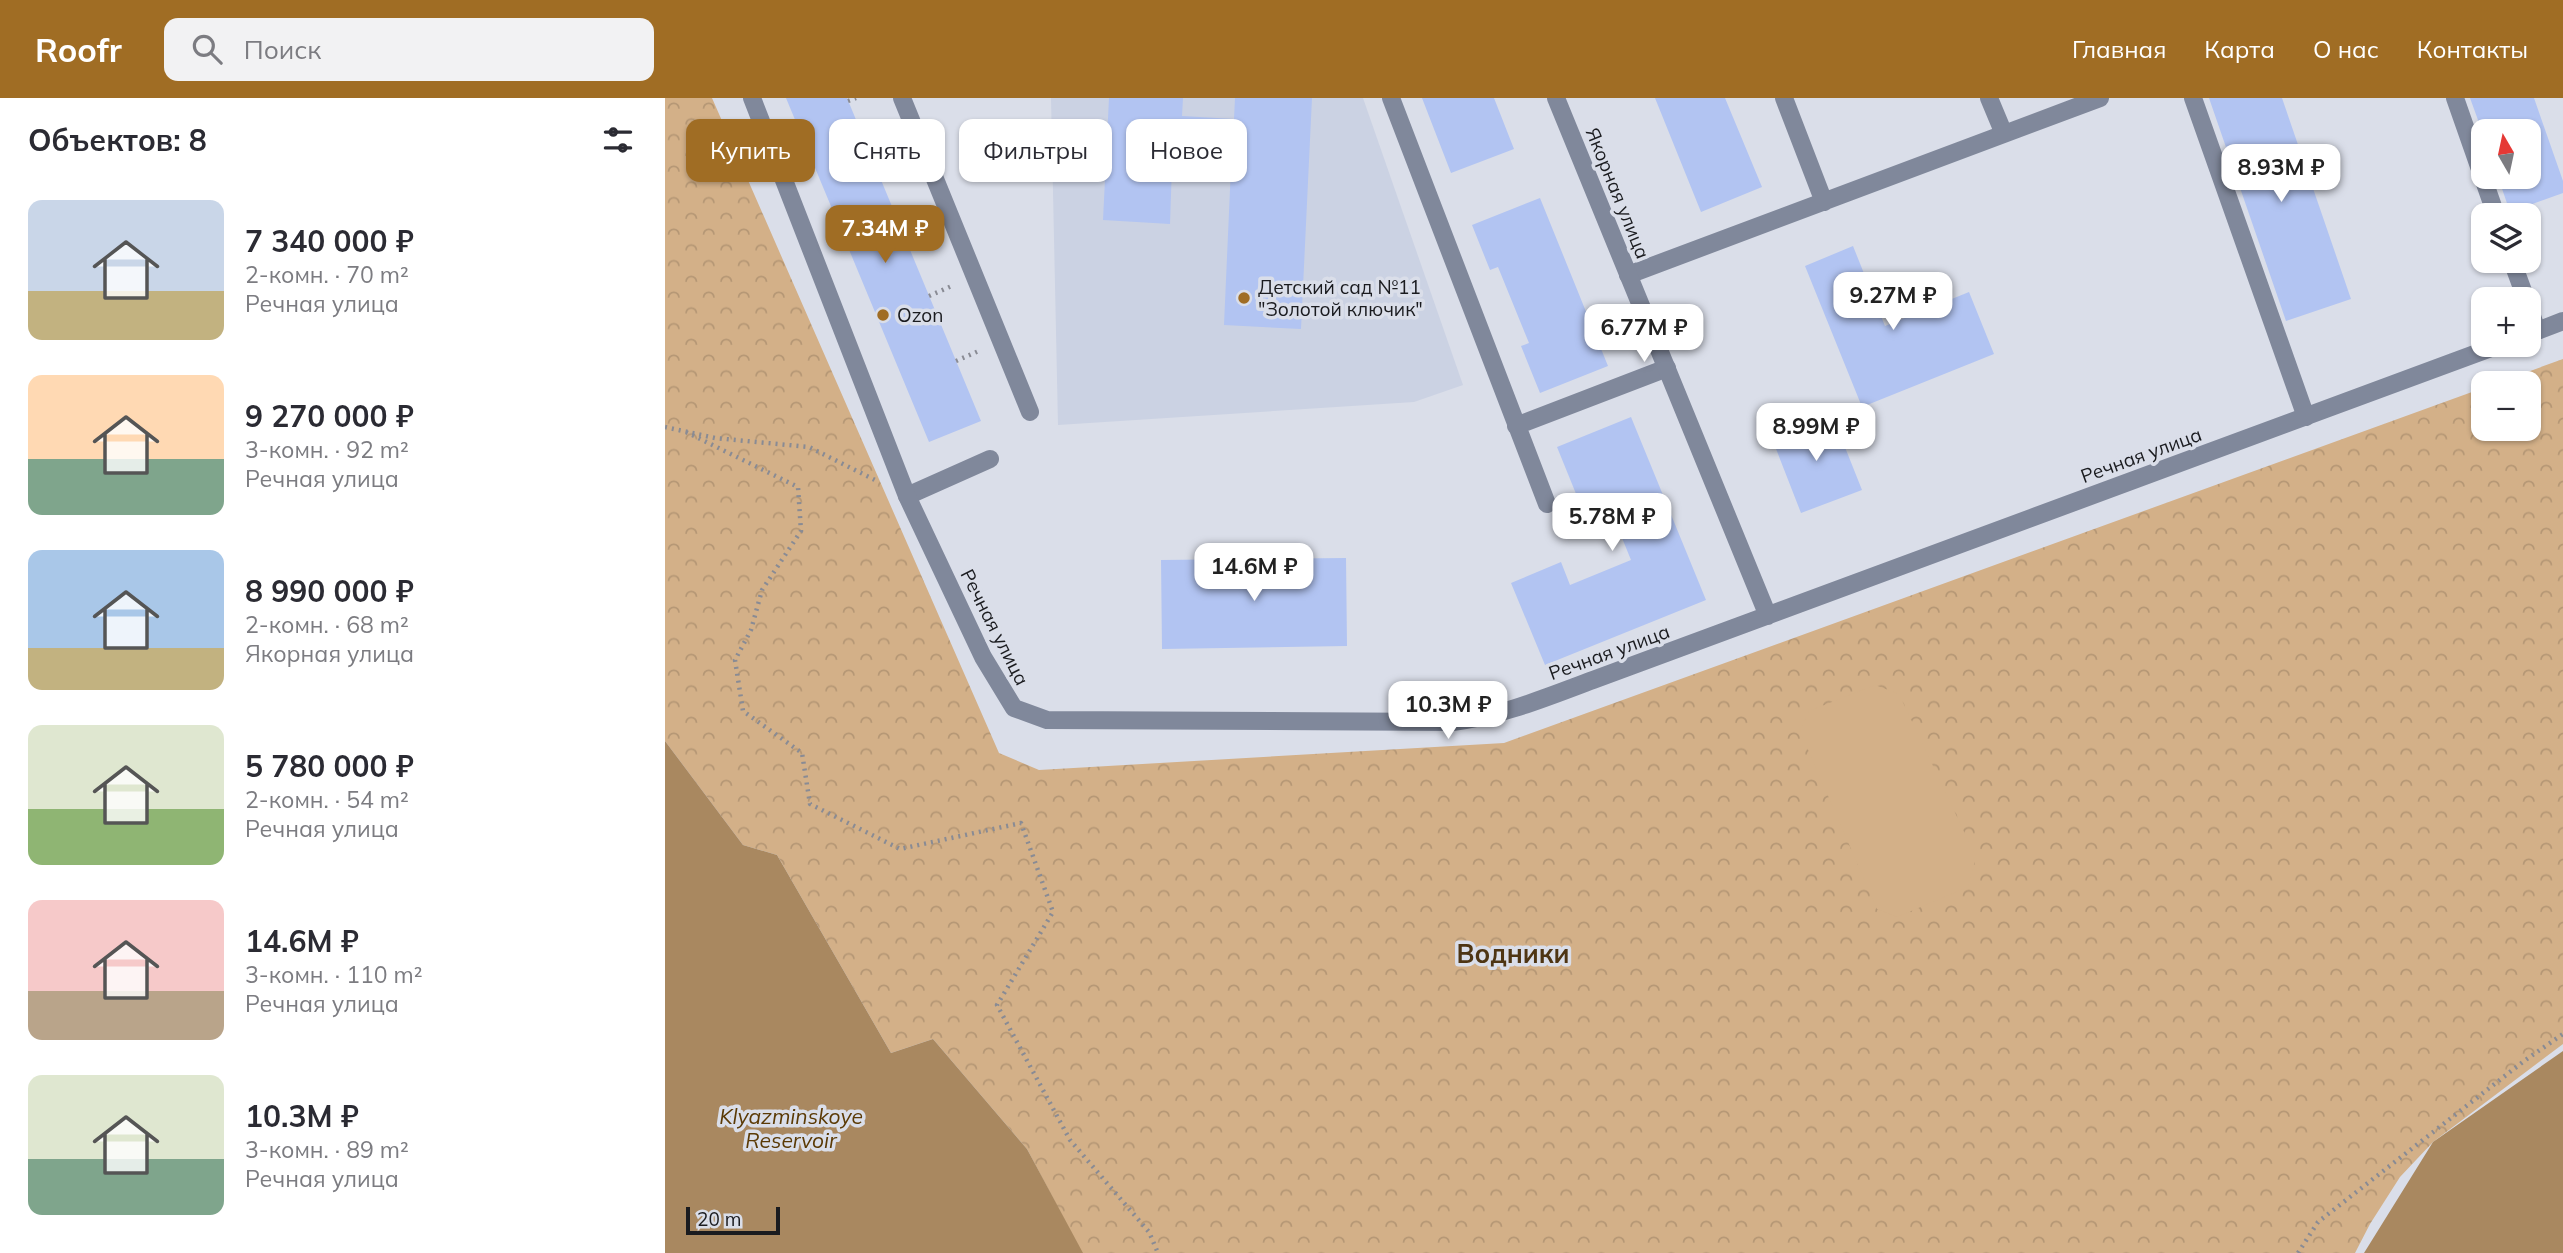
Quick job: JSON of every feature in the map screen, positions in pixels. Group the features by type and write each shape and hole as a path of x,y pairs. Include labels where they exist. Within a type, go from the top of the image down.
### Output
{"street":[{"name":"Речная улица","path":"752,98 907,496 983,657 1014,708 1047,720 1453,722 1483,718 1523,706 2471,355"},
{"path":"902,98 1030,412"},
{"path":"1391,98 1547,505"},
{"name":"Якорная улица","path":"1556,98 1768,616"},
{"path":"1784,98 1824,202"},
{"path":"1989,98 2004,134"},
{"path":"1628,275 2100,98"},
{"path":"2193,98 2306,416"},
{"path":"2455,98 2493,203"},
{"path":"2541,329 2563,321"},
{"path":"1516,426 1667,368"},
{"path":"907,496 990,459"}],"path":[{"path":"848,101 856,98"},
{"path":"665,427 715,438 809,447 907,496"},
{"path":"686,432 798,487 801,531 762,590 751,629 735,660 743,711 802,753 810,804 900,849 1021,823 1053,912 997,1005 1070,1140 1149,1232 1158,1253"},
{"path":"2298,1253 2318,1222 2523,1061 2563,1034"}],"shaded area":[{"name":"Детский сад №11 \"Золотой ключик\"","path":"1051,98 1363,98 1463,385 1414,402 1058,425 1053,182 1112,182 1112,119 1051,119"}],"green space":[{"path":"665,98 712,98 721,119 686,119 686,182 749,182 999,753 1039,770 1504,743 2471,392 2471,441 2541,441 2541,371 2530,371 2563,359 2563,1044 2433,1142 2400,1177 2355,1253 1082,1253 1027,1149 933,1039 891,1053 777,855 743,845 665,741"},
{"path":"1875,685 1899,694 1976,857 1968,887 1897,917 1877,909 1800,731 1809,711"}],"water":[{"name":"Klyazminskoye Reservoir","path":"665,741 743,845 777,855 891,1053 933,1039 1027,1149 1083,1253 665,1253"},
{"path":"2563,1051 2563,1253 2364,1253 2433,1142"}],"building":[{"path":"786,98 847,98 856,119 829,119 829,182 882,182 981,421 929,442 815,168 815,119 795,119"},
{"path":"1109,98 1183,98 1182,116 1234,119 1126,119 1126,182 1171,182 1170,224 1103,220 1105,182 1112,182 1112,119 1108,119"},
{"path":"1235,98 1312,98 1301,329 1224,325 1230,182 1247,182 1247,119 1234,119"},
{"path":"1422,98 1494,98 1514,149 1451,173"},
{"path":"1655,98 1725,98 1762,187 1701,212"},
{"path":"2209,98 2282,98 2351,299 2286,321"},
{"path":"2470,98 2534,98 2563,181 2563,193 2535,203 2507,203 2502,189 2541,189 2541,119 2478,119"},
{"path":"1540,198 1608,366 1540,393 1521,346 1529,343 1498,267 1490,270 1472,225"},
{"path":"1853,246 1885,326 1969,292 1994,354 1862,407 1805,266"},
{"path":"1831,412 1862,490 1801,513 1771,436"},
{"path":"1631,417 1706,600 1545,665 1511,583 1561,562 1570,585 1631,560 1607,501 1583,511 1557,447"},
{"path":"1346,558 1347,646 1162,649 1161,560"}],"place":[{"name":"Детский сад №11 \"Золотой ключик\"","path":"1244,298"},
{"name":"Ozon","path":"883,315"}],"district":[{"name":"Водники","path":"1513,953"}]}
